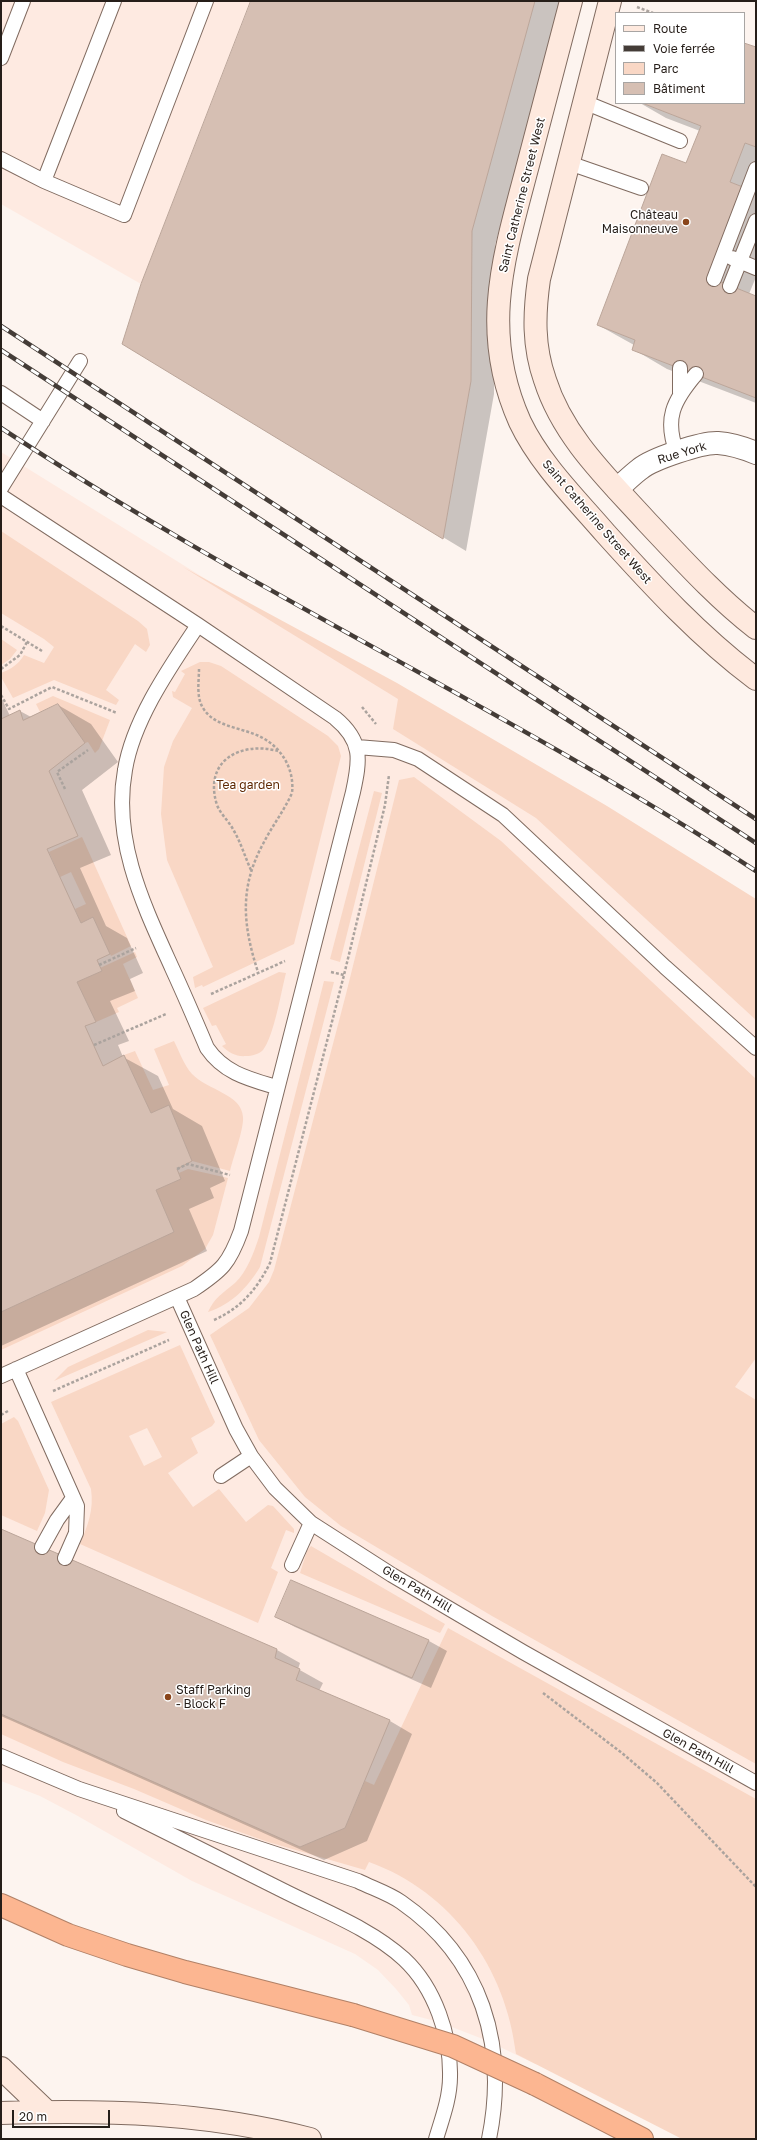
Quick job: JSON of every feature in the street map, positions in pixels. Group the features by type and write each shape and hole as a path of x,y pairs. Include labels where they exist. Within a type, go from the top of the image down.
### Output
{"highway":[{"path":"1,1905 68,1935 127,1955 192,1974 353,2015 453,2046 535,2084 642,2139"}],"main road":[{"name":"Saint Catherine Street West","path":"571,1 502,270 498,305 498,341 505,381 520,423 530,440 570,493 678,612 756,679"},
{"path":"610,1 539,279 534,316 535,335 545,382 563,420 576,440 617,489 686,563 756,628"},
{"path":"1,2068 47,2112"},
{"path":"1,2113 148,2113 222,2121 310,2139"}],"street":[{"name":"Rue York","path":"617,489 640,468 677,453 700,446 716,443 737,446 756,453"}],"lane":[{"path":"1,58 23,1"},
{"path":"44,181 114,1"},
{"path":"1,159 44,181 124,215 206,1"},
{"path":"584,102 680,141"},
{"path":"569,163 641,188"},
{"path":"714,279 756,169"},
{"path":"730,286 756,220"},
{"path":"723,255 756,268"},
{"path":"1,488 80,361"},
{"path":"677,453 672,439 670,423 680,393 680,368"},
{"path":"680,393 696,374"},
{"path":"1,393 44,421"},
{"path":"1,496 198,625 335,718 349,731 357,747 359,763 353,792 276,1087 241,1231 232,1254 217,1273 194,1289 177,1298 1,1376"},
{"path":"198,625 151,702 129,752 123,789 123,814 126,841 137,887 207,1048 214,1058 227,1069 250,1080 276,1087"},
{"path":"357,747 394,750 418,759 503,815 665,966 756,1048"},
{"name":"Glen Path Hill","path":"177,1298 236,1429 251,1456 275,1488 311,1523 392,1575 539,1662 756,1783"},
{"path":"16,1370 77,1506 77,1524 65,1558"},
{"path":"221,1476 251,1456"},
{"path":"42,1547 57,1520 74,1498"},
{"path":"292,1565 311,1523"},
{"path":"1,1756 79,1788 358,1881 400,1901 434,1928 467,1970 476,1987 485,2010 494,2045 495,2067 495,2101 489,2139"},
{"path":"79,1788 361,1930 404,1959 420,1976 432,1997 442,2023 449,2054 450,2078 444,2114 436,2139"}],"path":[{"path":"634,6 650,12"},
{"path":"1,626 42,651"},
{"path":"1,669 11,664 20,655 27,642"},
{"path":"200,662 199,698 209,717 254,734 268,741 279,751 291,770 294,782 292,793 264,842 251,871 245,903 245,919 249,945 258,972"},
{"path":"1,695 9,709 52,687 117,714"},
{"path":"251,871 233,829 224,818 218,806 215,783 218,772 224,761 231,754 254,747 265,747 279,751"},
{"path":"65,789 57,772 88,750"},
{"path":"213,1321 231,1311 250,1294 270,1263 344,975 385,805 389,769"},
{"path":"99,965 136,947"},
{"path":"206,996 283,961 291,961"},
{"path":"326,970 344,975"},
{"path":"94,1046 166,1014"},
{"path":"177,1169 188,1164 233,1176"},
{"path":"50,1392 176,1338"},
{"path":"1,1415 10,1410"},
{"path":"539,1662 535,1670 535,1683 546,1697 622,1752 657,1783 756,1888"}],"shaded area":[{"path":"1,1 251,1 141,284 1,204"},
{"path":"1,452 667,865 756,925 756,2082 535,2064 488,2041 439,2022 412,2015 409,2005 396,1989 378,1970 355,1954 192,1881 40,1796 1,1781"}],"green space":[{"path":"1,531 138,621 147,629 150,645 146,652 135,644 106,690 119,700 116,705 54,680 13,698 1,677 1,673 14,666 24,655 44,663 54,647 44,639 1,613"},
{"path":"183,567 397,683 607,806 756,899 756,1020 536,818 393,729 398,699"},
{"path":"1,639 17,650 10,659 1,665"},
{"name":"Tea garden","path":"200,662 209,662 221,666 328,736 338,746 341,756 294,944 203,987 202,985 195,988 193,977 213,967 167,860 161,814 164,767 173,741 192,708 173,697 172,691 175,692 185,674 181,671"},
{"path":"53,696 110,720 99,749 95,753 88,742 85,743 58,704 40,712 36,704"},
{"path":"414,777 501,841 756,1079 756,1358 735,1387 756,1400 756,1764 492,1616 341,1526 305,1497 259,1440 210,1335 249,1308 269,1282 274,1270 346,994 399,780"},
{"path":"374,791 382,793 340,962 330,959"},
{"path":"82,837 131,946 111,956 93,917 81,923 75,909 86,904 71,872 60,877 49,852"},
{"path":"135,952 137,957 123,964 138,998 117,1008 119,1012 96,1022 77,982 102,971 100,968"},
{"path":"279,972 286,973 271,1035 263,1050 257,1054 248,1056 239,1056 230,1053 222,1046 226,1044 216,1025 212,1026 203,1008"},
{"path":"324,981 334,982 260,1267 250,1282 232,1300 217,1309 208,1312 216,1299 235,1283 243,1273 250,1262 257,1243"},
{"path":"174,1041 184,1062 192,1074 237,1103 241,1109 243,1117 242,1129 230,1171 192,1161 169,1105 151,1113 124,1055 135,1051 153,1090 169,1085 154,1049"},
{"path":"188,1169 228,1178 213,1235 205,1249 182,1266 1,1350 1,1312 174,1232 156,1190 181,1179 179,1173"},
{"path":"148,1330 167,1332 54,1381 68,1367"},
{"path":"180,1345 215,1422 212,1426 191,1438 198,1453 168,1473 193,1507 219,1489 246,1522 268,1505 273,1506 294,1529 294,1533 286,1530 271,1568 278,1572 258,1623 80,1544 90,1517 92,1504 91,1489 51,1402","holes":["147,1428 162,1457 144,1466 129,1436"]},
{"path":"14,1417 18,1421 49,1490 45,1513 37,1531 1,1515 1,1424"},
{"path":"311,1546 445,1624 440,1633 300,1573 307,1551"},
{"path":"448,1628 756,1799 756,2139 682,2139 516,2054 510,2022 500,1992 487,1963 470,1937 449,1913 426,1893 399,1875 369,1862 365,1870 268,1842 206,1820 134,1789 63,1762 1,1734 1,1714 300,1847 345,1828 365,1781 374,1785"}],"building":[{"path":"251,1 535,1 472,231 471,381 443,539 122,344 141,284"},
{"name":"Château Maisonneuve","path":"745,43 756,47 756,147 745,143 730,182 748,189 714,279 756,296 756,398 632,350 635,340 597,325 662,154 686,163 701,126 645,104 745,104"},
{"path":"58,704 85,743 49,771 78,836 47,849 81,923 93,917 110,954 97,960 102,971 77,982 96,1022 85,1026 103,1066 124,1055 151,1113 169,1105 192,1161 177,1169 181,1179 156,1190 174,1232 1,1312 1,719 20,710 23,720"},
{"name":"Staff Parking - Block F","path":"1,1529 277,1649 275,1658 300,1669 296,1680 390,1720 345,1828 300,1847 1,1714"},
{"path":"291,1580 429,1640 412,1678 275,1617"}],"railway":[{"path":"1,326 756,819"},
{"path":"1,350 756,843"},
{"path":"1,428 93,487 187,543 569,757 756,871"}],"place":[{"name":"Château Maisonneuve","path":"686,222"},
{"name":"Staff Parking - Block F","path":"168,1697"}]}
